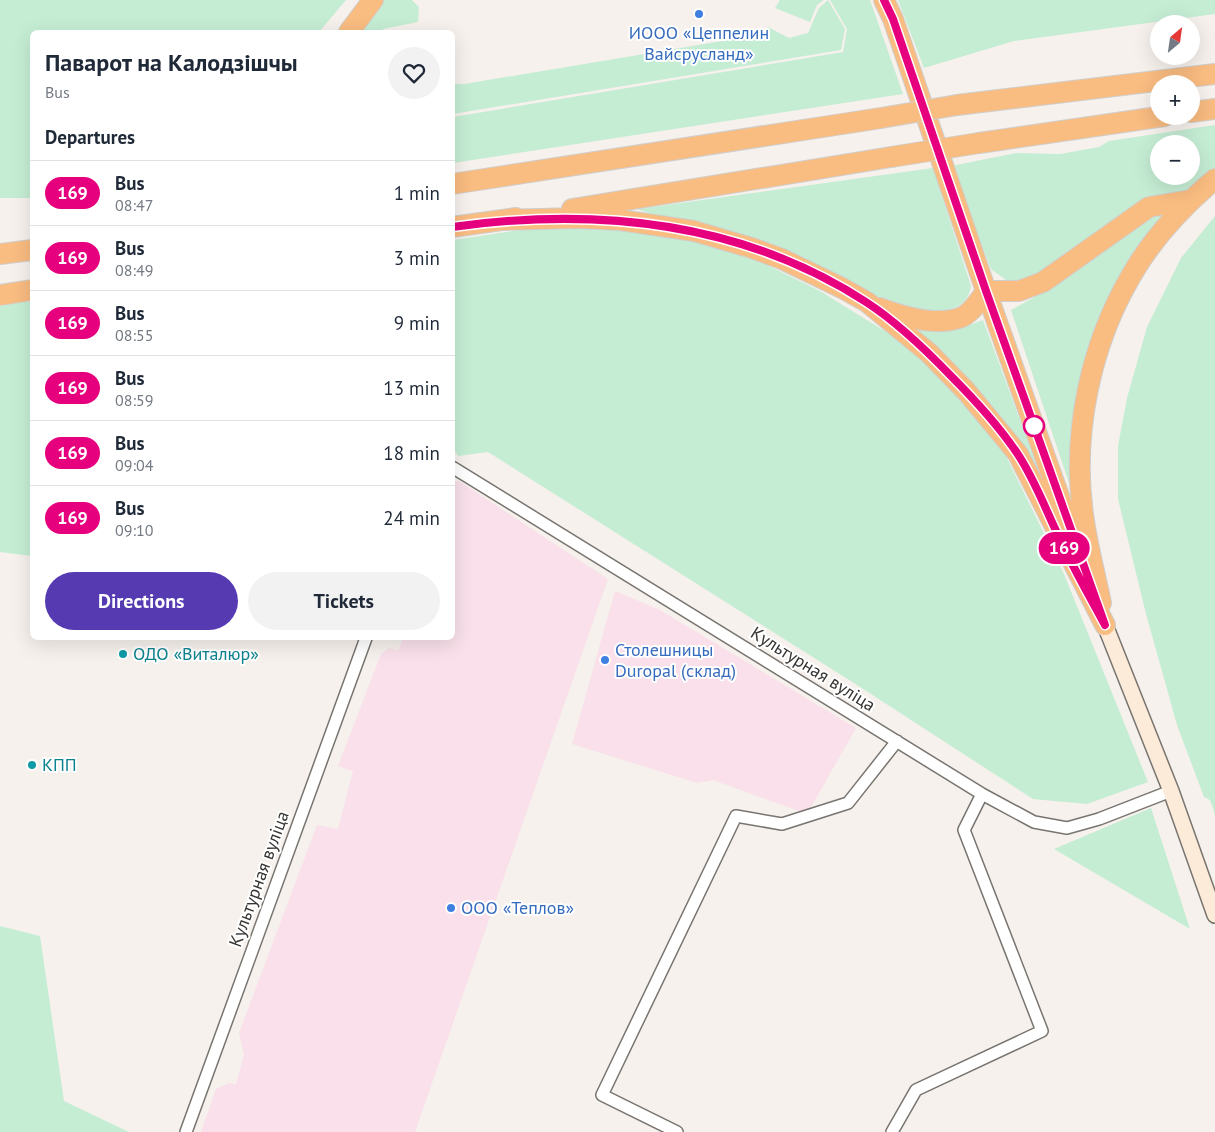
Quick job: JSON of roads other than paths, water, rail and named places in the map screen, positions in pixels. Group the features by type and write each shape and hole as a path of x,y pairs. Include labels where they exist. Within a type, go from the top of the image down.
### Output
{"highway":[{"path":"884,0 893,19 986,291 1105,625"},
{"path":"350,30 369,5"},
{"path":"360,30 369,5"},
{"path":"459,182 957,105 1215,74"},
{"path":"1200,111 1215,109"},
{"path":"455,228 891,156 1150,118"},
{"path":"1105,625 1083,513 1082,434 1089,384 1114,310 1131,275 1190,200 1215,179"},
{"path":"503,220 579,218 620,220 694,231 782,259 836,284 867,302 897,314 925,319 948,320 963,316 986,291 1019,291 1043,282 1149,206 1190,200"},
{"path":"0,254 30,250"},
{"path":"0,295 30,290"},
{"path":"867,302 929,353 966,391 1018,454 1105,625"}],"main road":[{"path":"1105,625 1171,791 1215,915"}],"street":[{"name":"Культурная вуліца","path":"455,469 982,794 1034,822 1067,828 1100,819 1171,791"},
{"name":"Культурная вуліца","path":"186,1132 365,640"},
{"path":"677,1132 602,1095 736,816 782,824 848,803 896,741"},
{"path":"892,1132 916,1090 1042,1031 964,830 982,794"}],"place":[{"name":"ИООО «Цеппелин Вайсрусланд»","path":"699,14"},
{"name":"ОДО «Виталюр»","path":"123,654"},
{"name":"Столешницы Duropal (склад)","path":"605,660"},
{"name":"КПП","path":"32,765"},
{"name":"ООО «Теплов»","path":"451,908"}]}
